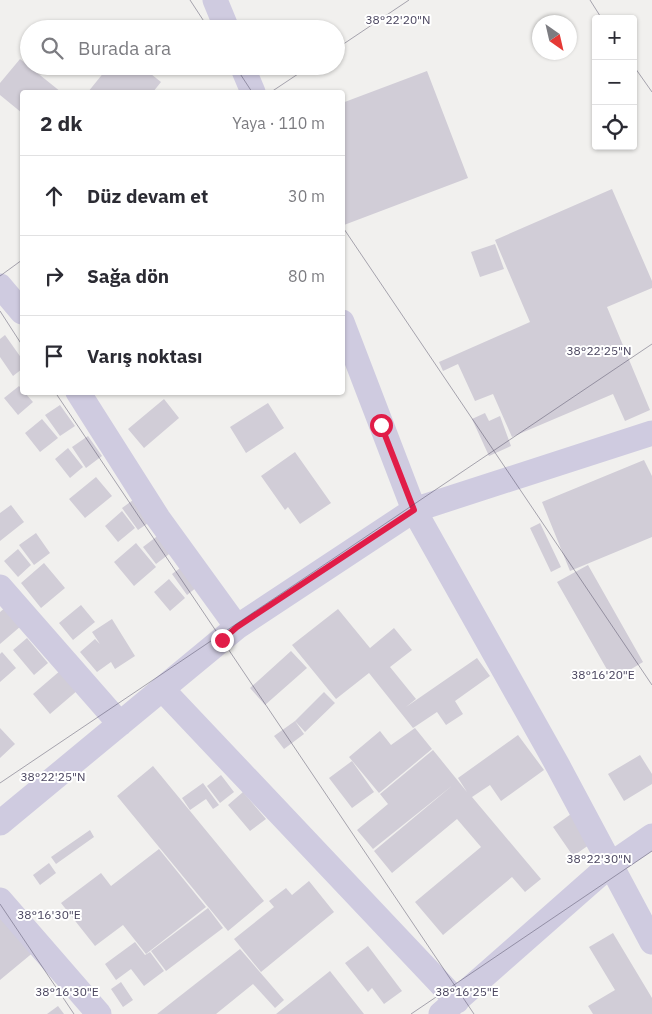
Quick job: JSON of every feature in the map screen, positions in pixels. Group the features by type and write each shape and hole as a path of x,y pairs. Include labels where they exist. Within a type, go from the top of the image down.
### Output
{"street":[{"path":"215,0 223,20"},
{"path":"246,75 252,90"},
{"path":"0,286 13,311"},
{"path":"345,330 414,510 558,766 652,942"},
{"path":"80,395 158,518 237,627"},
{"path":"0,823 237,627 414,510 652,433"},
{"path":"0,587 120,724"},
{"path":"162,689 449,1008 610,864 652,836"},
{"path":"0,900 99,1014"}],"building":[{"path":"20,59 20,75 40,75 59,90 20,90 20,111 0,95 0,83"},
{"path":"427,71 468,178 345,225 345,102"},
{"path":"102,75 152,75 161,82 155,90 90,90"},
{"path":"612,189 652,281 652,288 607,307 650,410 625,421 613,394 512,437 493,394 475,401 458,364 443,371 439,362 530,322 495,240"},
{"path":"495,244 504,269 480,277 471,252"},
{"path":"5,335 20,356 20,371 13,376 0,357 0,339"},
{"path":"19,386 20,395 27,395 33,402 18,415 4,398"},
{"path":"164,399 179,418 144,448 128,429"},
{"path":"268,403 284,428 246,453 230,427"},
{"path":"60,405 75,426 60,436 45,415"},
{"path":"485,413 489,421 500,416 511,446 489,456 472,419"},
{"path":"42,419 58,438 40,452 25,433"},
{"path":"88,436 102,456 86,468 72,447"},
{"path":"68,448 83,467 70,478 55,459"},
{"path":"295,452 331,503 300,524 288,507 285,510 261,476"},
{"path":"644,460 652,476 652,537 570,571 542,502"},
{"path":"96,477 112,496 85,518 69,499"},
{"path":"140,495 157,517 138,530 122,508"},
{"path":"11,505 24,522 0,541 0,513"},
{"path":"122,511 135,528 118,542 105,526"},
{"path":"540,523 561,567 551,572 530,528"},
{"path":"164,531 177,548 156,564 143,547"},
{"path":"36,533 50,553 34,565 19,545"},
{"path":"136,543 156,567 134,586 114,562"},
{"path":"18,549 31,565 18,577 4,561"},
{"path":"44,563 65,588 41,608 21,583"},
{"path":"187,563 202,583 187,595 172,574"},
{"path":"588,565 643,662 613,680 557,582"},
{"path":"169,579 185,598 170,611 154,592"},
{"path":"81,605 95,622 73,640 59,623"},
{"path":"6,607 21,626 0,644 0,612"},
{"path":"338,609 370,648 394,628 412,650 390,667 416,699 406,707 477,658 490,676 455,701 463,714 446,725 437,712 413,728 369,673 336,699 292,645"},
{"path":"112,619 135,656 115,669 111,662 97,672 80,652 95,639 100,644 92,632"},
{"path":"27,638 48,663 34,675 13,650"},
{"path":"291,651 307,668 265,705 250,688"},
{"path":"2,652 16,668 0,682 0,654"},
{"path":"61,670 78,690 50,714 33,694"},
{"path":"324,692 335,703 305,732 295,721"},
{"path":"295,721 304,734 284,749 274,736"},
{"path":"0,728 15,744 0,758"},
{"path":"415,728 432,749 379,793 349,757 380,731 391,745"},
{"path":"518,735 544,770 501,801 490,785 472,797 541,879 525,892 512,877 443,935 415,902 481,847 457,819 392,873 374,851 453,785 373,849 357,830 388,804 380,794 433,750 467,792 458,778"},
{"path":"640,755 652,774 652,784 624,801 608,774"},
{"path":"352,761 374,792 352,808 329,778"},
{"path":"153,766 264,901 228,931 117,796"},
{"path":"221,775 234,792 220,803 207,786"},
{"path":"203,783 219,805 213,809 206,799 190,810 182,798"},
{"path":"243,792 266,819 250,831 228,805"},
{"path":"571,814 592,843 573,856 553,827"},
{"path":"90,830 94,837 56,864 51,857"},
{"path":"159,849 206,907 146,954 123,925 95,946 61,903 101,873 111,886"},
{"path":"49,863 56,873 40,885 33,875"},
{"path":"309,881 334,912 261,972 234,939 274,907 269,901 286,888 292,895"},
{"path":"0,908 35,951 0,980"},
{"path":"208,908 223,928 166,971 151,951"},
{"path":"613,933 652,998 652,1014 593,1014 588,1006 615,990 589,947"},
{"path":"135,942 145,955 150,952 164,971 144,986 131,969 116,980 105,964"},
{"path":"368,946 402,991 384,1004 372,988 368,992 345,963"},
{"path":"240,949 284,1000 275,1008 253,984 216,1014 157,1014"},
{"path":"330,971 364,1014 276,1014"},
{"path":"121,982 133,1000 123,1007 111,989"},
{"path":"58,1006 64,1014 47,1014"}],"route":[{"path":"222,640 237,627 414,510 381,425"}]}
